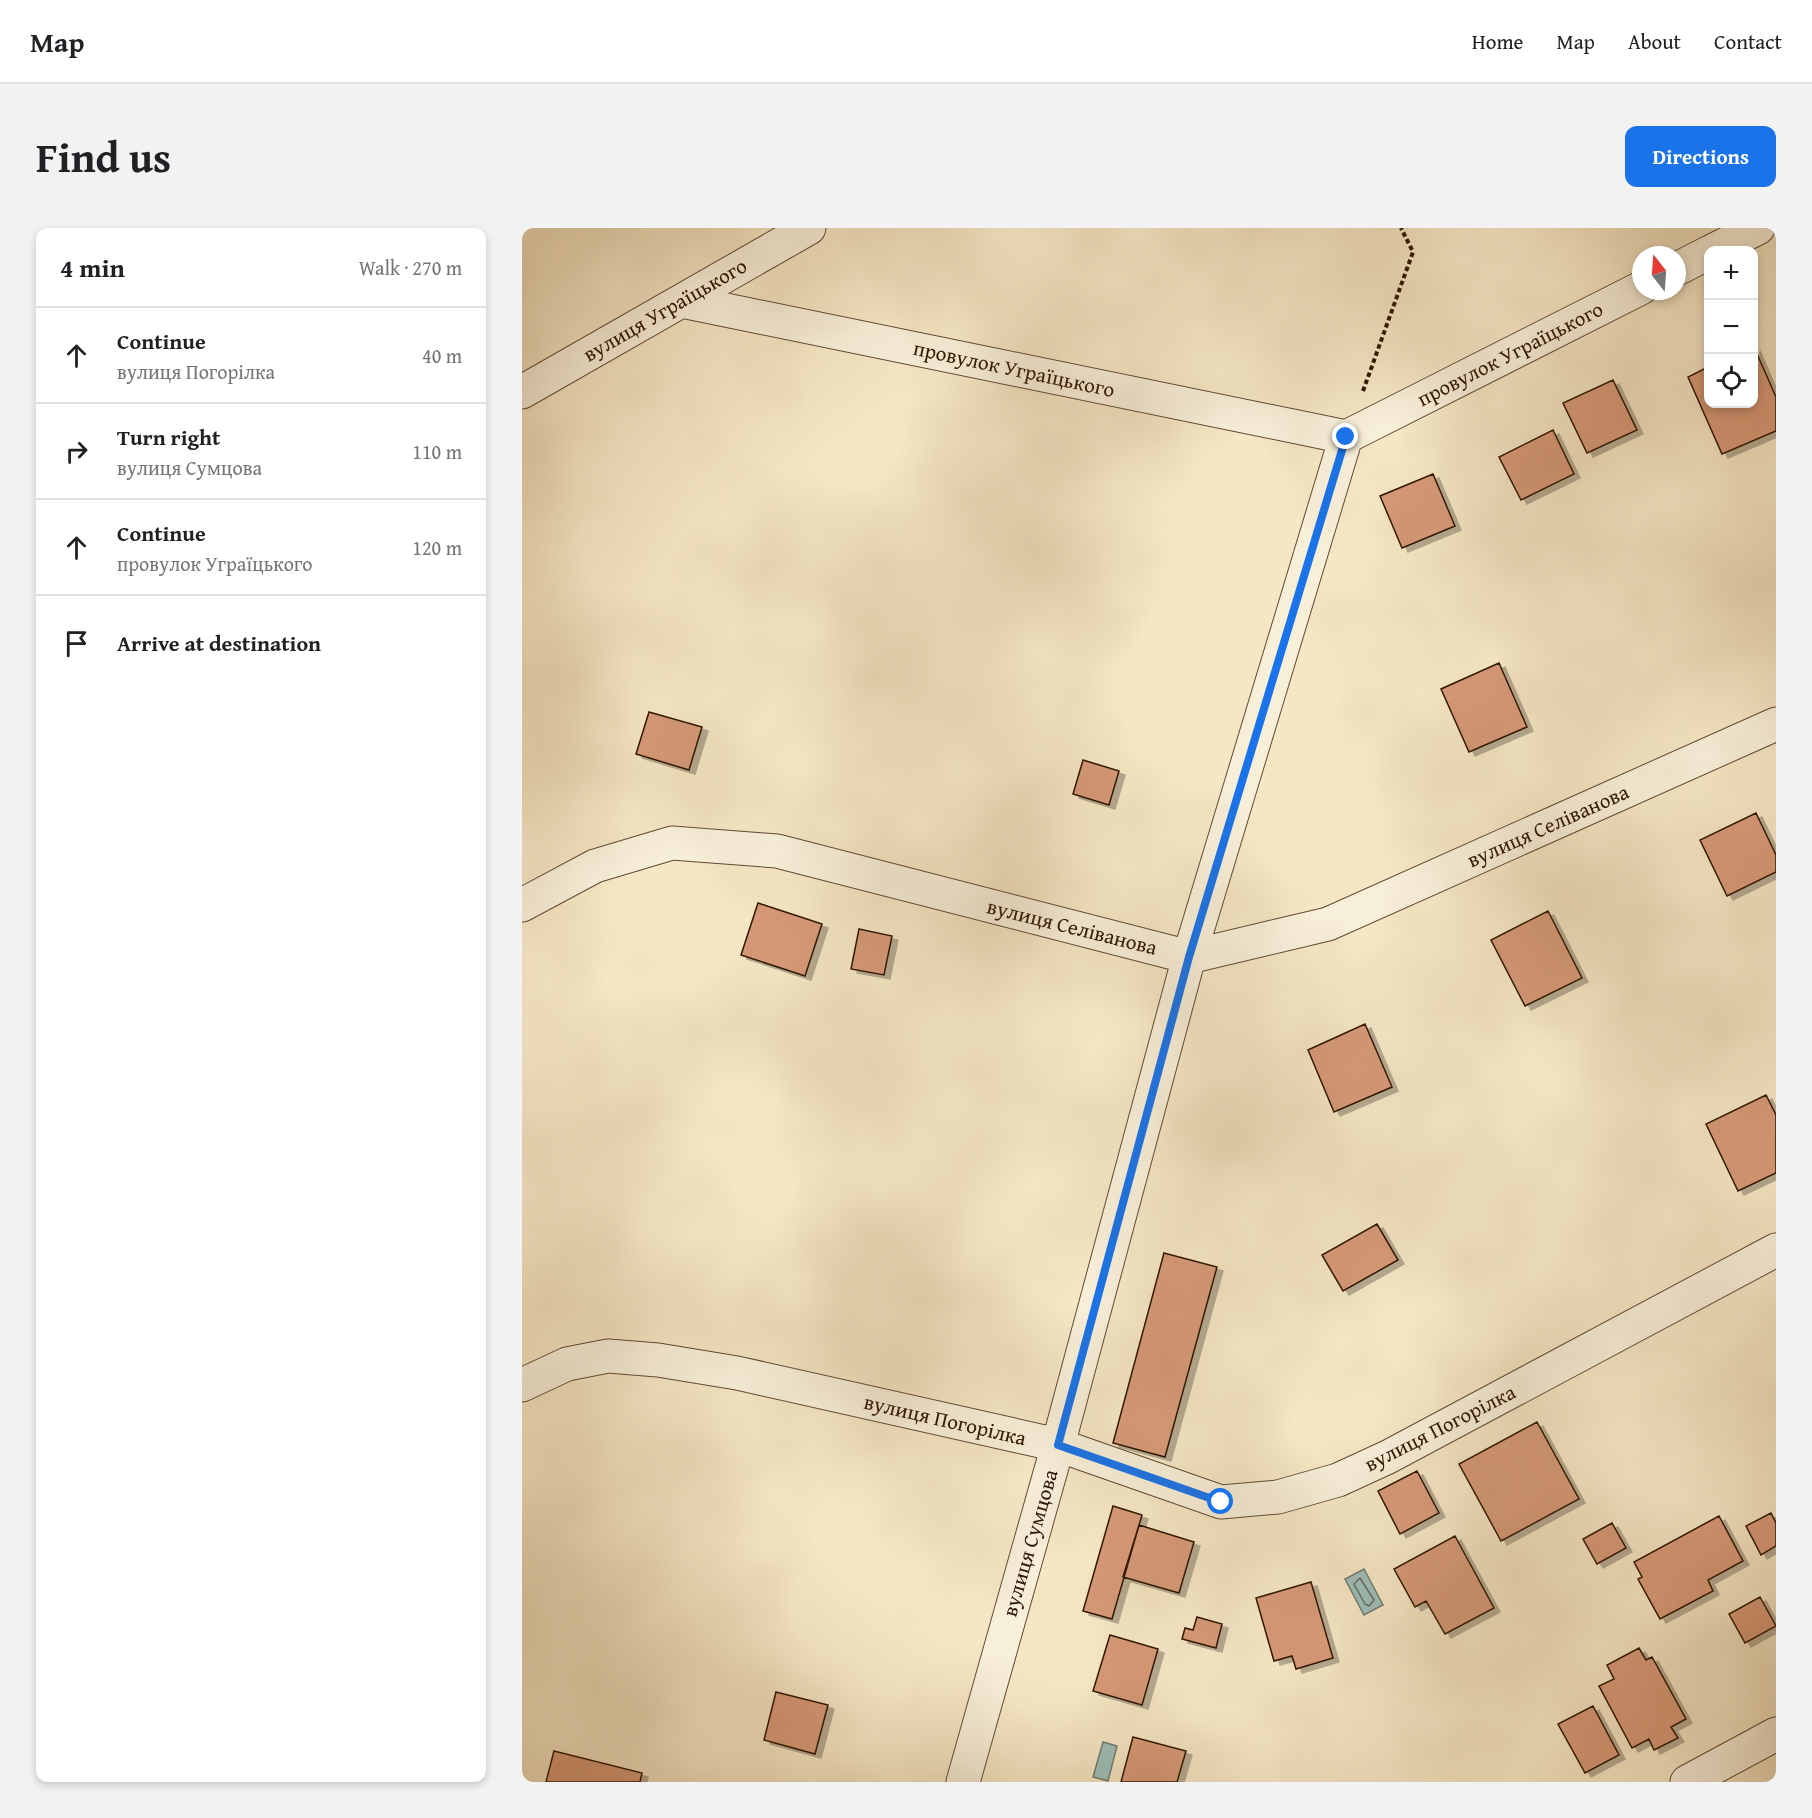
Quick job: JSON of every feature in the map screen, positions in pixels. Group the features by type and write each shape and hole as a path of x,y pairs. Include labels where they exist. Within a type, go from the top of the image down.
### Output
{"street":[{"name":"вулиця Уграїцького","path":"522,392 809,228"},
{"path":"1722,246 1758,228"},
{"path":"1686,264 1704,255"},
{"name":"провулок Уграїцького","path":"682,301 1346,437 1632,293"},
{"path":"1189,957 1346,437"},
{"name":"вулиця Селіванова","path":"522,905 595,866 672,843 777,851 1189,957 1328,924 1776,724"},
{"name":"вулиця Сумцова","path":"963,1782 1058,1445 1189,957"},
{"name":"вулиця Погорілка","path":"522,1385 567,1364 608,1356 658,1360 737,1373 1058,1445 1221,1502 1288,1494 1338,1480 1388,1457 1776,1250"},
{"path":"1687,1782 1776,1734"}],"path":[{"path":"1346,437 1413,252 1401,228"}],"water":[{"path":"1364,1569 1383,1605 1364,1615 1345,1579"},
{"path":"1103,1742 1117,1746 1108,1781 1093,1777"}],"building":[{"path":"1758,356 1776,397 1776,431 1722,454 1688,377 1704,369 1704,408 1758,408"},
{"path":"1613,380 1637,430 1587,453 1563,403"},
{"path":"1553,430 1574,474 1521,500 1499,457"},
{"path":"1433,474 1455,526 1402,548 1380,496"},
{"path":"1499,663 1527,727 1469,752 1441,689"},
{"path":"649,712 702,727 689,770 636,754"},
{"path":"1083,760 1119,771 1109,805 1073,794"},
{"path":"1756,813 1776,855 1776,872 1727,896 1700,840"},
{"path":"758,903 822,924 805,976 741,955"},
{"path":"1548,911 1582,978 1525,1006 1491,940"},
{"path":"859,929 892,936 884,975 851,969"},
{"path":"1365,1024 1392,1087 1334,1112 1308,1050"},
{"path":"1766,1095 1776,1115 1776,1173 1738,1191 1706,1124"},
{"path":"1377,1224 1398,1260 1343,1291 1322,1255"},
{"path":"1164,1253 1217,1267 1165,1457 1113,1443"},
{"path":"1537,1422 1579,1499 1501,1541 1459,1464"},
{"path":"1417,1471 1439,1513 1400,1534 1378,1491"},
{"path":"1113,1506 1142,1515 1112,1619 1083,1611"},
{"path":"1771,1513 1776,1523 1776,1546 1761,1555 1746,1526"},
{"path":"1719,1516 1743,1561 1708,1580 1713,1591 1660,1619 1638,1579 1642,1577 1634,1562"},
{"path":"1612,1523 1626,1548 1597,1564 1583,1539"},
{"path":"1139,1525 1194,1542 1179,1593 1123,1577"},
{"path":"1455,1536 1494,1608 1445,1634 1426,1601 1415,1607 1394,1569"},
{"path":"1311,1582 1333,1658 1296,1669 1292,1656 1274,1661 1256,1598"},
{"path":"1760,1597 1776,1626 1745,1643 1729,1614"},
{"path":"1197,1617 1222,1624 1216,1648 1182,1639 1185,1628 1193,1630"},
{"path":"1110,1635 1158,1649 1142,1705 1093,1691"},
{"path":"1639,1648 1646,1660 1652,1657 1686,1719 1671,1727 1678,1738 1654,1750 1649,1739 1632,1748 1599,1686 1614,1679 1607,1665"},
{"path":"776,1692 828,1705 815,1754 764,1740"},
{"path":"1593,1706 1619,1755 1585,1773 1558,1724"},
{"path":"1133,1737 1186,1751 1177,1782 1121,1782"},
{"path":"554,1751 642,1773 640,1782 546,1782"}],"route":[{"path":"1221,1502 1058,1445 1189,957 1346,437"}]}
